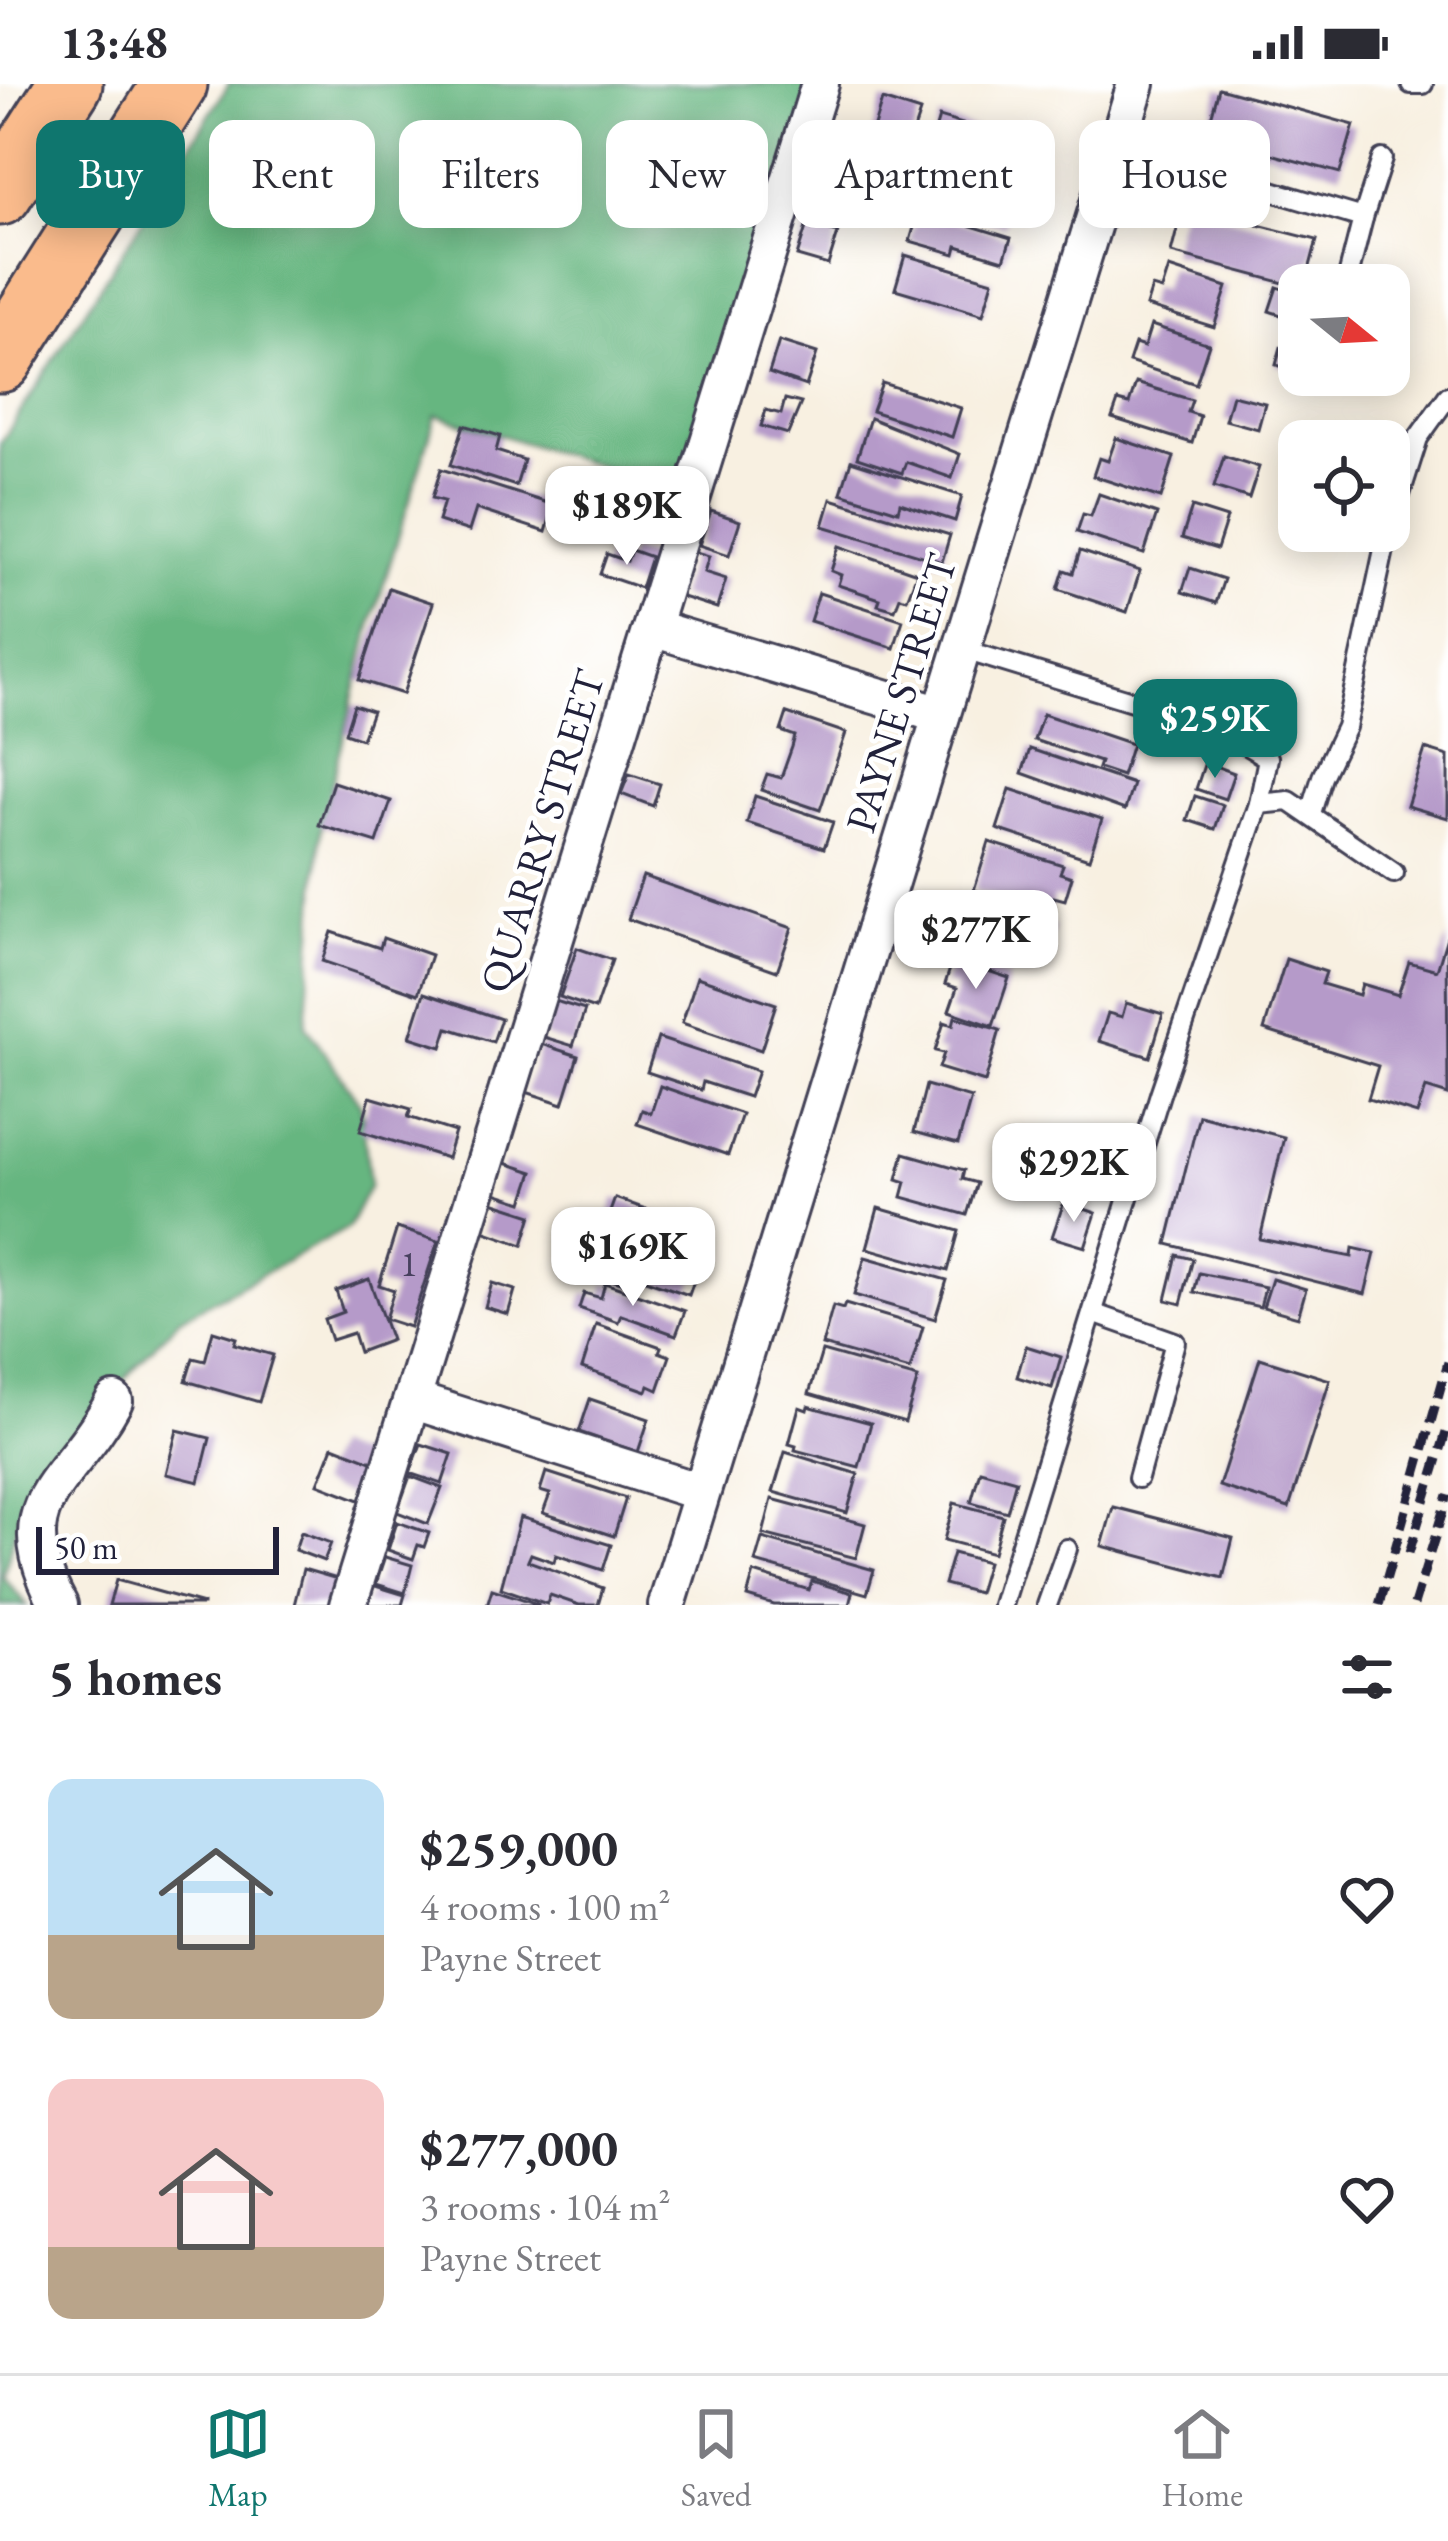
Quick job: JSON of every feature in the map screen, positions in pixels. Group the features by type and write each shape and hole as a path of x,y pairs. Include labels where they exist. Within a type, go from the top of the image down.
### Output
{"highway":[{"path":"0,193 70,84"},
{"path":"0,360 175,84"}],"street":[{"name":"QUARRY STREET","path":"348,1605 820,84"},
{"name":"PAYNE STREET","path":"1125,120 1136,84"},
{"name":"PAYNE STREET","path":"667,1605 1091,228"},
{"path":"652,628 941,715"},
{"path":"412,1400 700,1492"},
{"path":"59,1605 36,1551 38,1511 96,1435 114,1401"}],"lane":[{"path":"1411,84 1423,84"},
{"path":"1351,264 1382,159"},
{"path":"1270,190 1363,218"},
{"path":"1410,463 1418,438 1448,395"},
{"path":"1310,813 1346,727 1384,552"},
{"path":"961,650 1214,726 1268,758 1259,804 1160,1094 1001,1605"},
{"path":"1259,804 1289,801 1394,873"},
{"path":"1093,1313 1175,1342 1138,1478"},
{"path":"1047,1605 1067,1550"}],"green space":[{"path":"229,84 812,84 801,120 792,120 792,148 768,226 768,120 606,120 606,228 767,228 685,493 436,415 372,622 321,829 306,1025 361,1105 370,1185 348,1228 179,1319 27,1486 3,1577 27,1605 0,1605 0,444 137,228 185,228 185,153"}],"building":[{"path":"1219,88 1354,125 1340,173 1270,154 1270,120 1210,120"},
{"path":"882,100 920,112 917,120 876,120"},
{"path":"806,228 838,233 828,265 797,256"},
{"path":"914,228 978,228 1011,238 1004,260 957,246 955,254 910,241"},
{"path":"1177,228 1270,228 1317,240 1311,264 1278,264 1278,281 1171,253"},
{"path":"905,255 993,281 983,315 895,289"},
{"path":"1169,268 1227,287 1214,327 1146,306 1152,287 1162,290"},
{"path":"1277,287 1278,287 1278,314 1269,311"},
{"path":"1151,325 1209,344 1196,384 1129,362 1135,344 1144,347"},
{"path":"779,341 817,353 806,386 769,373"},
{"path":"882,383 961,408 952,437 872,411"},
{"path":"1136,383 1192,400 1188,412 1200,416 1192,443 1112,418 1118,401 1129,404"},
{"path":"1232,395 1265,403 1258,429 1225,420"},
{"path":"785,399 801,403 788,434 761,426 766,410 781,414"},
{"path":"870,418 960,454 952,478 906,462 902,473 857,458"},
{"path":"464,425 500,436 496,451 524,460 516,486 451,465"},
{"path":"1116,438 1174,457 1161,498 1093,476 1099,458 1108,461"},
{"path":"1224,456 1259,467 1249,498 1214,487"},
{"path":"851,461 962,496 955,521 900,503 898,511 841,493"},
{"path":"441,469 554,505 546,532 476,509 469,531 438,521 444,501 432,498"},
{"path":"1099,494 1157,514 1144,554 1077,532 1083,514 1091,516"},
{"path":"831,499 950,535 942,562 823,526"},
{"path":"1192,507 1227,518 1217,549 1182,538"},
{"path":"711,511 740,521 729,555 699,545"},
{"path":"839,546 917,573 907,599 900,597 895,610 878,605 880,599 838,585 841,575 831,571"},
{"path":"631,550 651,557 641,588 600,574 607,554 627,561"},
{"path":"693,551 709,556 704,572 726,579 717,608 679,596"},
{"path":"1080,551 1140,571 1127,612 1058,589 1064,570 1073,573"},
{"path":"1190,568 1224,579 1216,603 1182,592"},
{"path":"389,588 433,603 403,694 359,680"},
{"path":"819,593 903,620 894,648 810,621"},
{"path":"354,705 372,711 362,739 345,733"},
{"path":"787,713 846,733 820,810 761,790 767,774 781,778 792,747 795,736 781,731"},
{"path":"1043,714 1132,744 1122,776 1098,768 1100,762 1034,740"},
{"path":"1030,749 1133,784 1125,810 1022,773"},
{"path":"1425,749 1448,756 1448,818 1407,806"},
{"path":"1205,762 1234,773 1225,799 1196,789"},
{"path":"629,774 660,784 653,806 621,794"},
{"path":"333,782 391,801 377,843 319,825"},
{"path":"1010,789 1102,819 1089,859 997,829"},
{"path":"755,796 833,822 824,848 747,823"},
{"path":"1195,796 1223,805 1215,829 1187,820"},
{"path":"989,842 1063,865 1060,873 1072,877 1065,900 1054,897 1049,913 974,890"},
{"path":"643,876 792,928 777,971 628,919"},
{"path":"972,899 1055,927 1041,967 958,939"},
{"path":"332,932 380,948 383,938 431,955 418,994 322,961"},
{"path":"1447,937 1448,1095 1426,1088 1417,1114 1368,1099 1378,1066 1264,1030 1286,959 1326,972 1322,984 1359,995 1362,984 1398,995 1409,962 1437,970"},
{"path":"577,948 612,960 595,1009 560,997"},
{"path":"953,959 1009,978 993,1026 949,1011 957,988 945,984"},
{"path":"697,977 776,1004 761,1050 682,1023"},
{"path":"424,993 501,1019 493,1042 448,1028 442,1047 410,1037"},
{"path":"555,1001 585,1010 573,1046 544,1037"},
{"path":"1126,1003 1163,1014 1150,1057 1099,1041 1108,1013 1122,1017"},
{"path":"955,1017 1000,1030 985,1082 939,1068 944,1053 935,1051 944,1022 953,1025"},
{"path":"658,1038 758,1071 749,1097 703,1082 701,1090 647,1072"},
{"path":"541,1044 578,1056 563,1104 526,1092"},
{"path":"926,1085 971,1098 958,1144 914,1132"},
{"path":"660,1086 742,1114 728,1155 637,1124 642,1110 651,1113"},
{"path":"370,1097 411,1109 408,1117 455,1132 447,1158 360,1131"},
{"path":"1199,1115 1284,1137 1260,1239 1352,1257 1353,1248 1375,1253 1365,1294 1167,1244"},
{"path":"904,1153 964,1170 962,1179 977,1183 967,1215 902,1197 906,1182 897,1179"},
{"path":"1080,1158 1099,1165 1092,1184 1073,1178"},
{"path":"505,1163 533,1172 523,1202 495,1193"},
{"path":"615,1198 709,1232 700,1256 651,1238 647,1250 602,1234"},
{"path":"492,1202 532,1215 523,1245 483,1231"},
{"path":"1064,1202 1096,1213 1085,1247 1052,1237"},
{"path":"878,1208 959,1231 948,1271 867,1248"},
{"path":"397,1228 438,1241 410,1327 385,1319 394,1290 379,1285"},
{"path":"602,1239 697,1272 689,1295 637,1277 633,1287 590,1273"},
{"path":"1177,1255 1193,1259 1181,1304 1166,1300"},
{"path":"865,1257 947,1280 935,1319 854,1295"},
{"path":"1199,1273 1265,1287 1260,1307 1194,1292"},
{"path":"369,1279 391,1340 359,1352 353,1333 331,1340 324,1319 343,1312 336,1291"},
{"path":"1272,1279 1306,1289 1298,1317 1263,1307"},
{"path":"492,1283 515,1290 508,1314 485,1307"},
{"path":"605,1283 685,1311 676,1335 621,1315 618,1322 579,1308 584,1293 601,1298"},
{"path":"845,1304 923,1327 910,1370 822,1345 833,1306 843,1309"},
{"path":"596,1324 661,1347 659,1352 670,1356 658,1390 649,1386 647,1391 582,1368"},
{"path":"213,1331 236,1338 234,1344 273,1355 259,1402 186,1381 193,1358 205,1361"},
{"path":"1026,1346 1061,1357 1052,1388 1017,1377"},
{"path":"822,1351 918,1378 905,1422 809,1394"},
{"path":"1260,1358 1330,1380 1289,1508 1219,1486"},
{"path":"590,1399 649,1419 638,1452 579,1432"},
{"path":"808,1406 871,1423 859,1467 795,1450 789,1444 799,1407 807,1410"},
{"path":"177,1430 210,1438 199,1482 166,1474"},
{"path":"421,1444 452,1454 442,1484 410,1473"},
{"path":"333,1446 377,1463 362,1501 318,1484"},
{"path":"785,1452 858,1474 847,1513 773,1492"},
{"path":"980,1470 1016,1480 1007,1512 971,1502"},
{"path":"546,1472 626,1498 614,1536 543,1513 550,1494 540,1491"},
{"path":"410,1476 442,1488 428,1524 397,1512"},
{"path":"772,1499 865,1524 856,1558 763,1534"},
{"path":"954,1503 1003,1516 993,1553 944,1540"},
{"path":"1113,1507 1233,1538 1223,1578 1102,1546"},
{"path":"520,1517 611,1545 603,1570 556,1555 554,1562 531,1554 528,1561 603,1588 598,1605 579,1605 550,1595 547,1604 501,1588"},
{"path":"397,1522 429,1533 413,1559 388,1550"},
{"path":"301,1532 331,1543 324,1561 295,1550"},
{"path":"762,1538 874,1570 867,1594 755,1562"},
{"path":"953,1553 987,1562 978,1593 944,1584"},
{"path":"385,1557 412,1565 405,1593 376,1584"},
{"path":"303,1569 341,1580 335,1605 294,1605"},
{"path":"754,1573 809,1590 812,1581 852,1593 849,1605 774,1605 747,1597"},
{"path":"116,1580 203,1604 203,1605 109,1605"},
{"path":"372,1585 405,1595 402,1605 366,1605"},
{"path":"492,1589 538,1604 538,1605 487,1605"}],"railway":[{"path":"1379,1605 1448,1362"},
{"path":"1409,1553 1448,1426"},
{"path":"1414,1605 1448,1495"}]}
